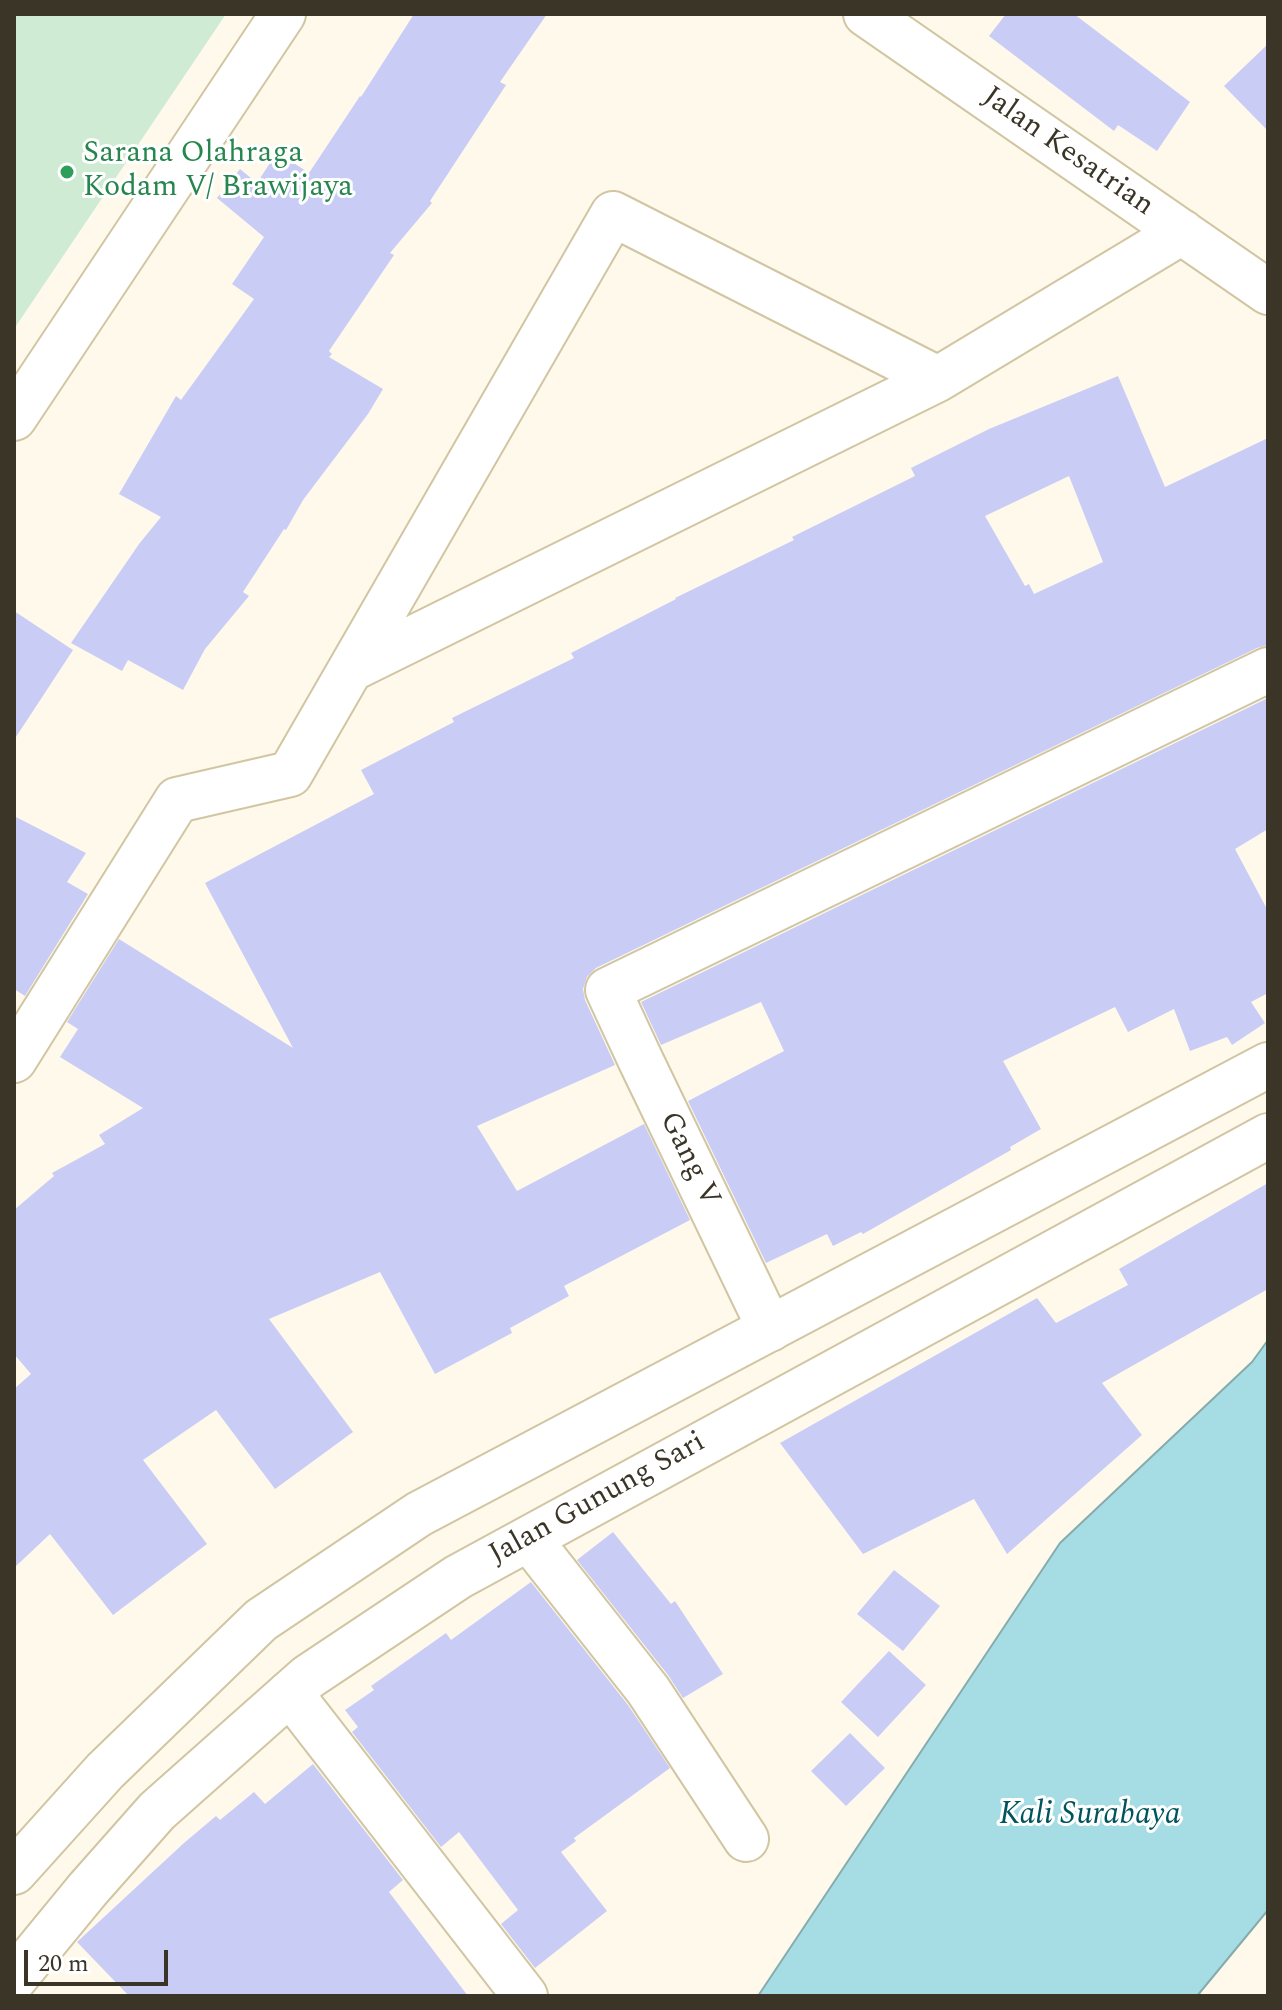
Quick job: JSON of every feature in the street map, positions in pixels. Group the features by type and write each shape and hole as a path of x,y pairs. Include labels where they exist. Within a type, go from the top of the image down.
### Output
{"street":[{"path":"14,418 283,14"},
{"name":"Jalan Kesatrian","path":"866,14 1268,292"},
{"path":"14,1060 177,800 290,774 613,214 938,379"},
{"path":"351,669 938,379 1182,232"},
{"name":"Gang V","path":"770,1329 608,990 1268,670"},
{"path":"14,1872 105,1771 261,1620 419,1514 1268,1065"},
{"path":"1221,1090 1260,1140"},
{"name":"Jalan Gunung Sari","path":"14,1979 157,1811 308,1677 458,1577 1260,1140"},
{"path":"529,1539 648,1690 746,1839"},
{"path":"290,1693 525,1996"}],"green space":[{"name":"Sarana Olahraga Kodam V/ Brawijaya","path":"14,14 226,14 14,329"}],"water":[{"name":"Kali Surabaya","path":"1268,1340 1268,1910 1197,1996 758,1996 1060,1543 1252,1362"}],"building":[{"path":"414,14 547,14 500,82 506,85 430,201 432,203 390,253 394,255 329,351 332,354 329,357 383,389 368,414 303,500 243,592 249,596 205,649 183,690 128,660 122,671 71,643 161,517 119,494 176,396 181,400 254,299 232,284 264,237 217,198 240,169 257,183 277,152 309,173"},
{"path":"1006,14 1074,14 1190,102 1157,151 1118,125 1114,131 989,36"},
{"path":"1268,44 1268,131 1224,86"},
{"path":"1118,376 1165,487 1268,438 1268,645 596,968 587,977 583,989 585,1000 615,1065 477,1126 517,1191 644,1124 690,1220 564,1286 569,1296 510,1328 512,1333 435,1374 380,1272 269,1319 353,1432 275,1489 216,1410 143,1460 207,1544 113,1615 50,1534 14,1568 14,1389 31,1374 14,1354 14,1210 54,1176 52,1173 105,1144 99,1135 143,1108 60,1057 78,1029 67,1022 119,939 293,1048 205,883 374,794 361,770 454,722 452,718 574,658 571,653 915,476 911,468 989,429","holes":["1069,476 1103,562 1034,594 1029,584 1025,586 985,516"]},
{"path":"14,611 73,650 14,740"},
{"path":"1268,698 1268,829 1235,849 1268,911 1268,993 1251,1002 1265,1023 1232,1045 1227,1037 1190,1051 1174,1009 1128,1032 1115,1007 1003,1061 1041,1129 1010,1147 1011,1150 863,1234 861,1232 833,1246 827,1234 766,1263 688,1101 784,1051 761,1002 661,1045 641,1002"},
{"path":"14,816 86,853 67,882 88,894 25,996 14,989"},
{"path":"1268,1183 1268,1289 1102,1383 1142,1435 1007,1554 974,1499 863,1554 780,1443 1037,1298 1056,1323 1128,1285 1119,1269"},
{"path":"613,1532 671,1604 675,1601 723,1674 683,1698 577,1560"},
{"path":"894,1570 940,1606 903,1651 857,1614"},
{"path":"531,1582 628,1705 670,1768 574,1838 576,1841 561,1852 607,1911 535,1968 501,1924 518,1910 459,1832 441,1847 352,1732 358,1727 345,1710 374,1690 371,1686 446,1633 451,1640"},
{"path":"889,1651 926,1685 878,1737 841,1702"},
{"path":"850,1733 885,1768 846,1806 811,1771"},
{"path":"313,1764 403,1880 389,1892 468,1996 129,1996 77,1942 216,1816 220,1820 254,1792 265,1804"}],"place":[{"name":"Sarana Olahraga Kodam V/ Brawijaya","path":"67,172"}]}
